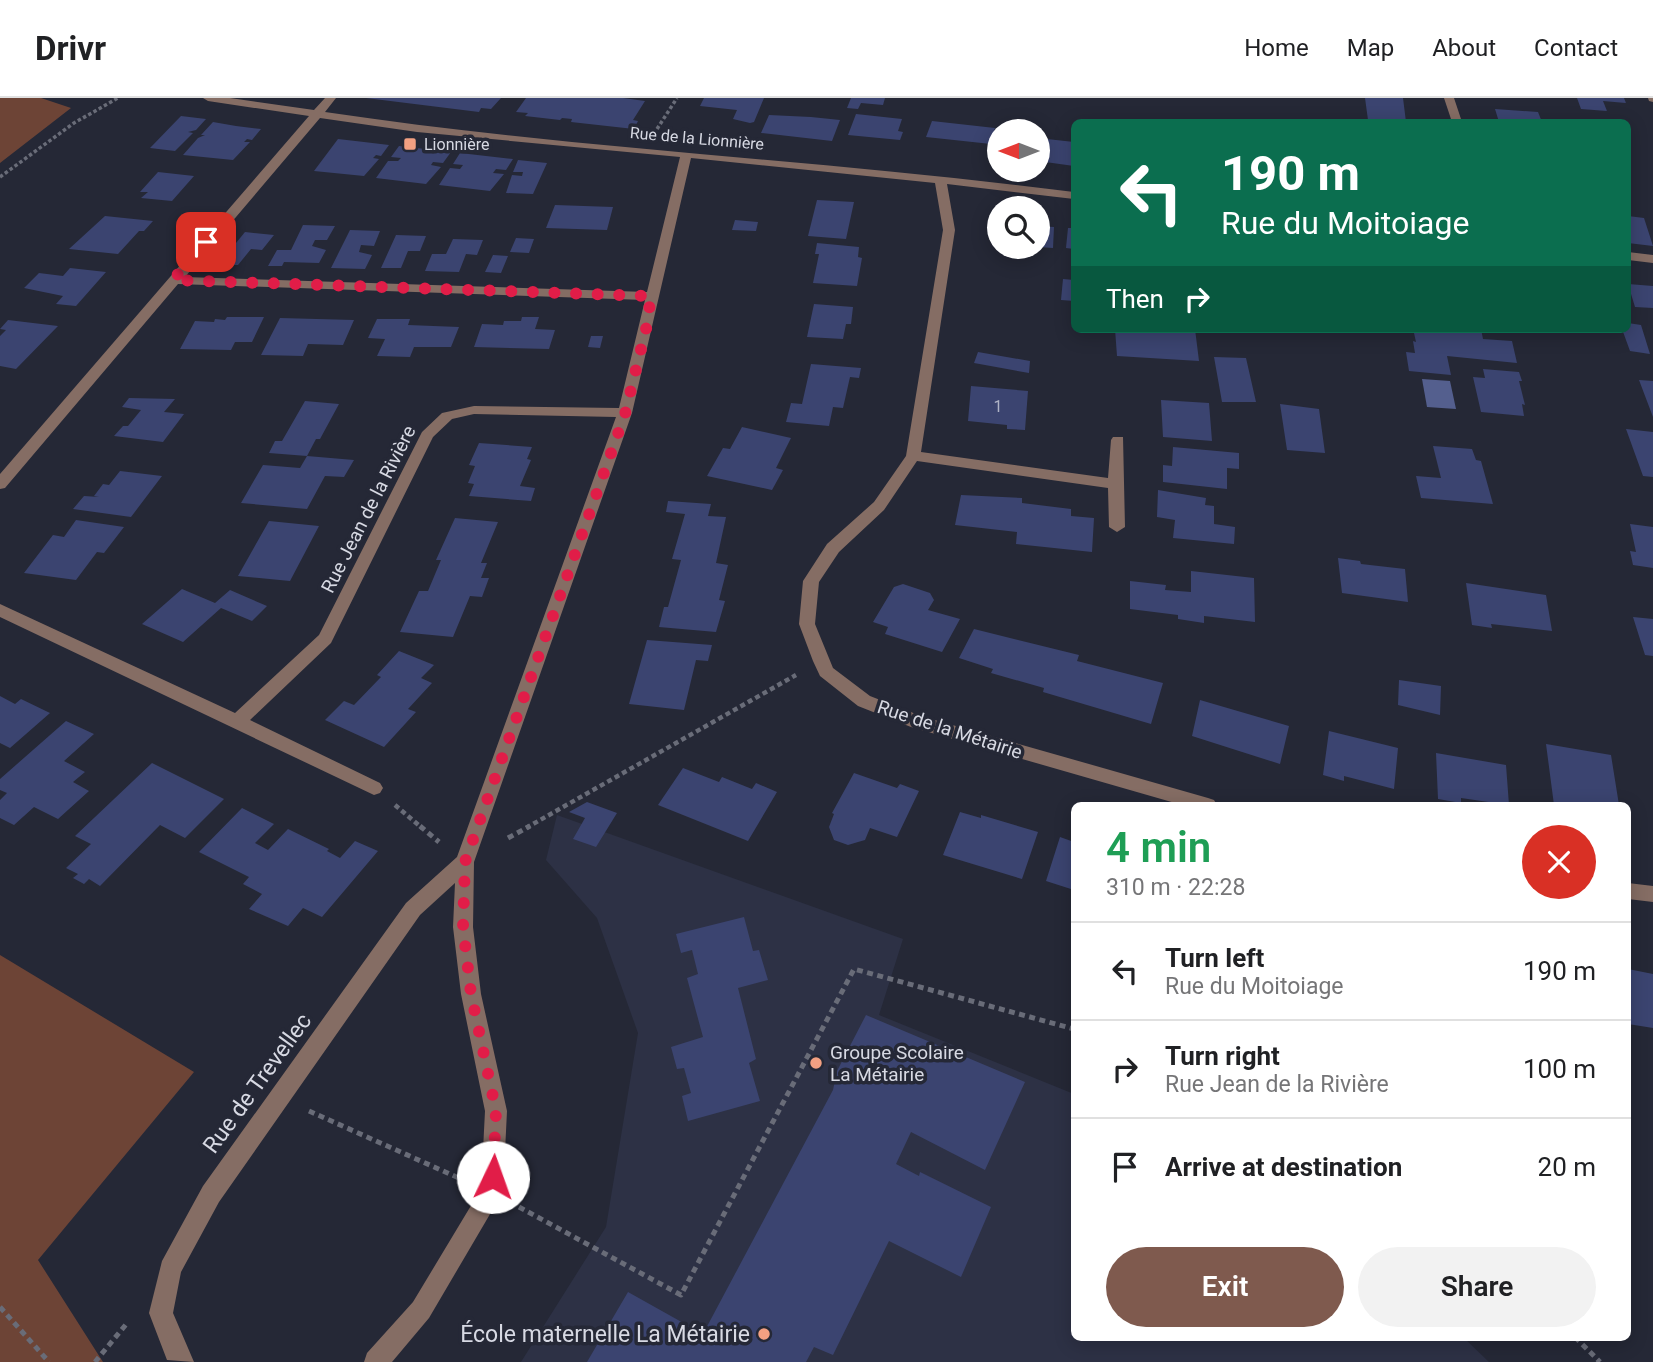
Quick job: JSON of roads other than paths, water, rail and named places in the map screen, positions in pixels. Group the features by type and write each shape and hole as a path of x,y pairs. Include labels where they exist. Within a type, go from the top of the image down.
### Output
{"street":[{"name":"Rue de la Lionnière","path":"208,98 417,129 839,168 1071,195"},
{"path":"0,484 331,98"},
{"path":"1449,98 1456,119"},
{"name":"Rue de Trevellec","path":"376,1362 421,1310 492,1192 496,1111 471,994 463,927 465,862 625,414 686,154"},
{"name":"Rue de la Métairie","path":"941,181 949,230 913,456 879,506 833,548 811,581 807,624 821,661 826,672 864,701 917,722 1197,802"},
{"path":"1631,256 1653,259"},
{"path":"173,280 651,296"},
{"name":"Rue Jean de la Rivière","path":"237,722 325,639 427,435 447,416 474,410 625,414"},
{"path":"1117,527 1115,484 1118,440"},
{"path":"913,456 1115,484"},
{"path":"0,610 373,788"},
{"name":"Rue de Trevellec","path":"182,1362 161,1312 170,1269 211,1194 413,909 465,862"},
{"path":"1631,891 1653,894"}],"water":[{"path":"1422,379 1450,381 1456,409 1427,407"}],"place":[{"name":"Lionnière","path":"410,144"},
{"name":"Groupe Scolaire La Métairie","path":"816,1063"},
{"name":"École maternelle La Métairie","path":"764,1334"}]}
